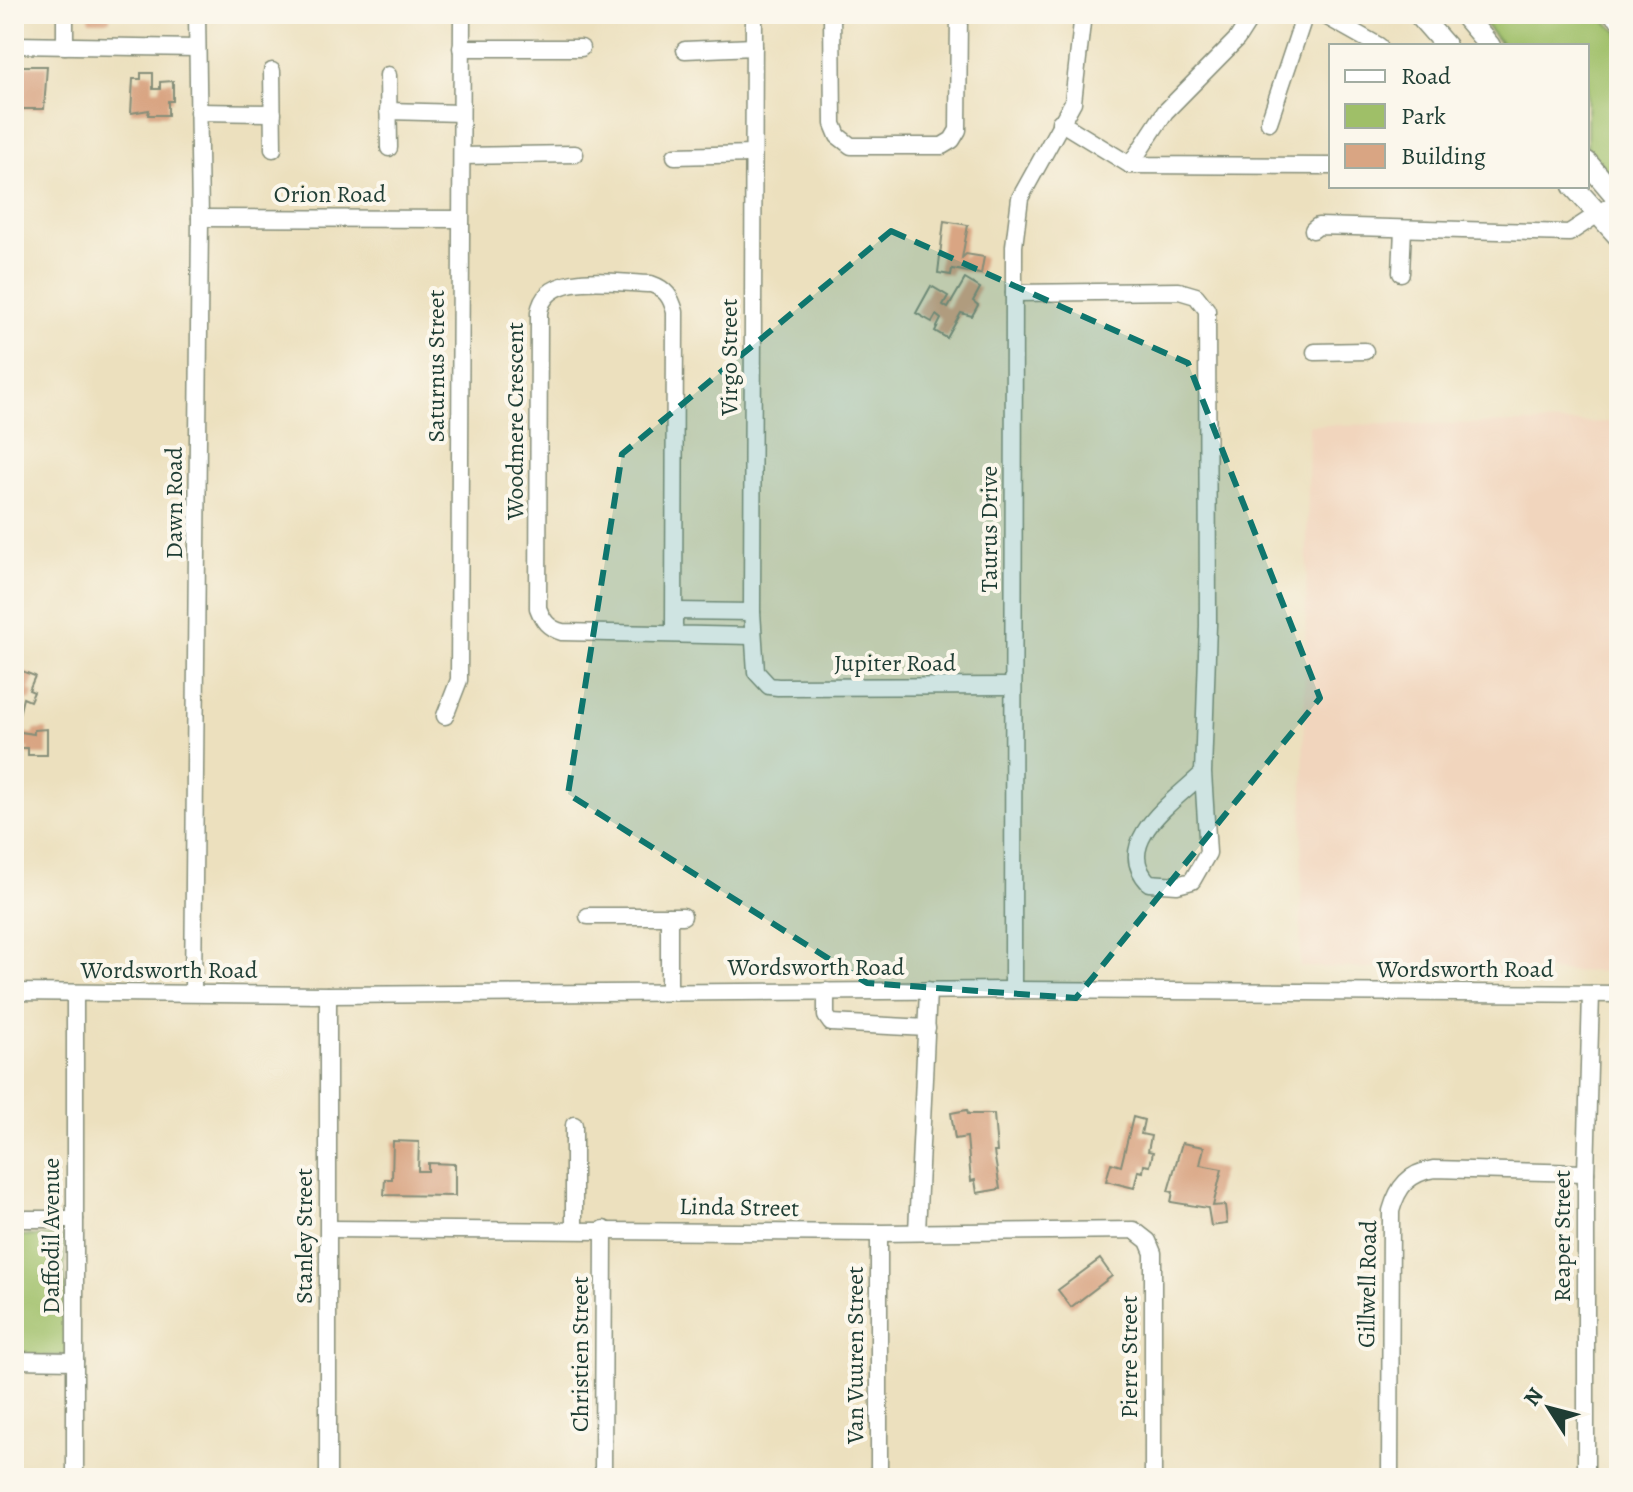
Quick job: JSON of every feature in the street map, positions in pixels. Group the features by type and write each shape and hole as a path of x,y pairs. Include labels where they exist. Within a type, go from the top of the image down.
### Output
{"main road":[{"path":"1418,14 1440,40 1462,14 1488,44"},
{"path":"1589,164 1619,200"},
{"path":"1575,188 1619,237"}],"street":[{"path":"65,14 65,46"},
{"name":"Dawn Road","path":"193,992 200,218 197,14"},
{"name":"Saturnus Street","path":"445,716 459,680 462,14"},
{"name":"Virgo Street","path":"754,14 752,636 756,672 769,686 778,687"},
{"path":"832,14 833,124 838,136 851,146 942,146 952,140 958,130 959,14"},
{"name":"Taurus Drive","path":"1013,990 1014,246 1020,198 1073,102 1083,14"},
{"path":"1130,165 1165,112 1237,39 1253,14"},
{"path":"1269,122 1305,14"},
{"path":"1322,14 1375,44"},
{"path":"1611,14 1619,20"},
{"path":"14,45 197,48"},
{"path":"685,50 754,47"},
{"path":"461,48 581,48"},
{"path":"272,71 273,149"},
{"path":"388,75 389,148"},
{"path":"388,111 461,113"},
{"path":"198,112 273,113"},
{"path":"1060,122 1130,165 1329,167"},
{"path":"462,156 575,154"},
{"path":"675,156 753,154"},
{"path":"1313,230 1318,226 1569,233 1619,200"},
{"name":"Orion Road","path":"200,218 460,219"},
{"path":"1401,273 1403,229"},
{"name":"Woodmere Crescent","path":"674,632 675,312 672,300 664,290 651,284 560,285 544,296 539,313 538,608 550,628 562,632 752,636"},
{"path":"1014,293 1179,291 1196,296 1207,310 1208,625 1203,773 1208,853 1202,869 1192,881 1177,885 1149,883 1140,873 1135,856 1138,842 1148,827 1203,773"},
{"path":"1315,352 1365,351"},
{"path":"675,611 752,612"},
{"name":"Jupiter Road","path":"778,687 1012,686"},
{"path":"588,916 676,916 669,992"},
{"path":"917,1232 919,1133 928,990"},
{"name":"Wordsworth Road","path":"14,992 328,995 1013,990 1619,994"},
{"path":"826,991 826,1016 831,1023 927,1028"},
{"name":"Daffodil Avenue","path":"75,994 75,1478"},
{"name":"Reaper Street","path":"1586,1478 1586,1173 1591,994"},
{"name":"Stanley Street","path":"328,995 328,1478"},
{"path":"574,1125 574,1228"},
{"name":"Gillwell Road","path":"1390,1478 1391,1211 1403,1184 1416,1173 1434,1169 1586,1173"},
{"path":"14,1219 75,1219"},
{"name":"Linda Street","path":"329,1229 574,1228 879,1233 1122,1229 1134,1230 1146,1238"},
{"name":"Christien Street","path":"603,1478 604,1229"},
{"name":"Van Vuuren Street","path":"879,1233 879,1478"},
{"name":"Pierre Street","path":"1146,1238 1153,1253 1153,1478"},
{"path":"14,1360 75,1361"}],"highlighted area":[{"path":"891,231 1188,363 1320,698 1076,998 867,983 568,794 622,454"}],"shaded area":[{"path":"1619,422 1619,972 1300,967 1309,425"}],"green space":[{"path":"1476,14 1595,14 1619,32 1619,186 1589,150 1589,44 1501,44"},
{"path":"14,1235 64,1237 68,1356 14,1356"}],"building":[{"path":"89,14 110,14 110,21 89,21"},
{"path":"14,66 47,66 44,109 14,109"},
{"path":"141,73 153,73 153,89 160,89 160,82 173,81 173,101 168,101 168,115 148,115 149,110 131,113 133,79 141,79"},
{"path":"944,221 968,225 962,258 966,254 984,257 981,274 952,269 951,275 938,273"},
{"path":"965,279 980,288 973,301 978,305 972,316 961,313 947,338 935,331 941,319 936,315 932,322 916,313 931,286 948,296 943,305 948,308"},
{"path":"14,611 21,612 21,623 14,623"},
{"path":"14,668 35,676 29,690 34,692 30,701 23,698 19,715 14,713"},
{"path":"47,729 47,755 28,755 28,748 14,748 14,731 34,734 34,730"},
{"path":"14,764 18,764 18,787 14,786"},
{"path":"967,1110 968,1114 994,1114 997,1152 994,1152 1000,1189 977,1193 975,1180 971,1181 967,1137 955,1139 951,1113"},
{"path":"1133,1117 1144,1120 1141,1134 1151,1136 1148,1151 1153,1152 1150,1166 1144,1165 1143,1172 1138,1171 1134,1188 1106,1181 1111,1163 1121,1166"},
{"path":"393,1141 419,1142 418,1171 428,1171 428,1163 455,1164 455,1196 384,1195 385,1179 392,1179"},
{"path":"1182,1143 1204,1147 1200,1165 1222,1169 1213,1206 1225,1205 1227,1224 1211,1226 1208,1208 1171,1202 1173,1192 1168,1191"},
{"path":"1100,1259 1112,1276 1071,1307 1058,1290"}]}
